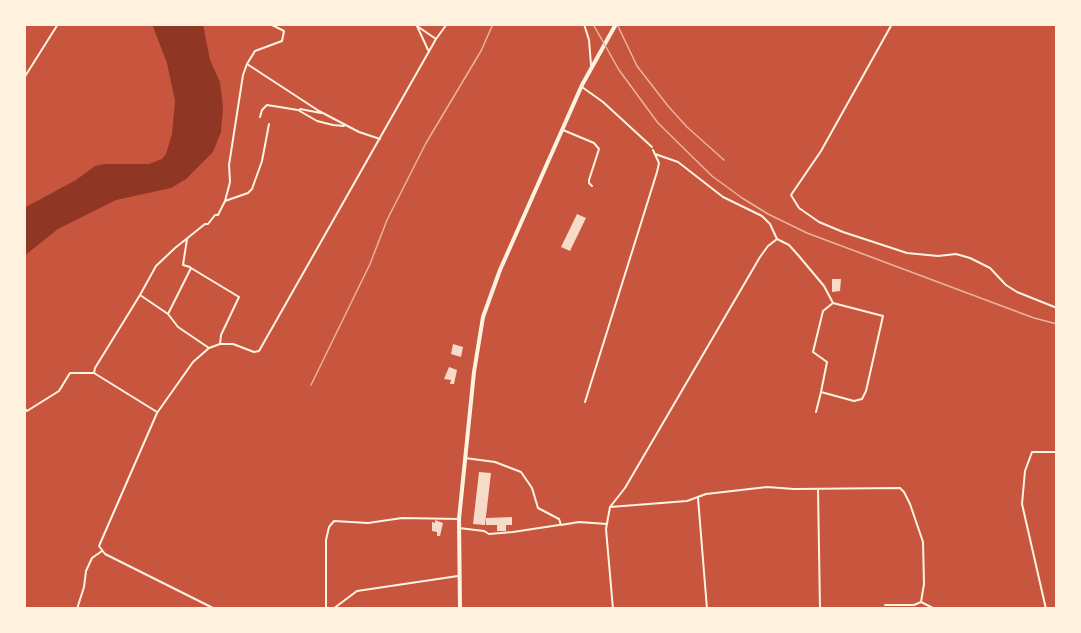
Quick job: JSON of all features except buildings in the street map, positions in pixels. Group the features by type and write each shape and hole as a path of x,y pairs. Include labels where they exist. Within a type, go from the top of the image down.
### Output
{"main road":[{"path":"460,609 459,519 474,366 483,317 500,270 582,87 616,24"}],"street":[{"path":"24,78 58,24"},
{"path":"94,373 156,266 205,224 208,224 214,215 218,215 230,182 230,165 243,75 247,64 255,51 282,41 284,31 270,24"},
{"path":"215,609 105,554 99,546 157,413 193,362 208,348 220,344 233,344 254,352 259,351 435,39 447,24"},
{"path":"584,24 589,40 591,68"},
{"path":"892,24 821,151 791,195 799,208 819,222 907,253 938,256 956,254 970,258 990,268 1006,285 1017,292 1057,308"},
{"path":"416,25 435,39"},
{"path":"416,25 429,52"},
{"path":"247,64 323,113 359,132 380,139"},
{"path":"582,87 603,102 652,148 659,163 585,402"},
{"path":"260,117 267,105 323,113"},
{"path":"298,110 317,121 346,125"},
{"path":"225,201 248,193 252,189 262,161 269,124"},
{"path":"563,130 594,143 599,149 589,183 592,186"},
{"path":"655,154 678,162 723,197 762,216 771,224 777,239 789,244 824,286 833,303 883,316 866,391 862,399 854,401 821,392"},
{"path":"187,239 183,265 192,268 239,297 221,334 220,344"},
{"path":"613,609 606,529 610,507 625,488 764,252 777,239"},
{"path":"168,314 192,268"},
{"path":"140,295 168,314 178,327 208,348"},
{"path":"816,412 827,362 813,352 823,311 833,303"},
{"path":"24,408 27,411 59,391 70,373 94,373 157,413"},
{"path":"1046,609 1022,504 1025,471 1032,452 1057,452"},
{"path":"465,458 495,462 521,472 532,488 538,508 559,519 561,525"},
{"path":"610,507 687,501 698,497 767,487 900,488 910,504 923,542 924,584 921,602"},
{"path":"818,489 820,609"},
{"path":"698,497 706,609"},
{"path":"327,609 326,540 329,527 334,521 368,523 402,518 459,519"},
{"path":"459,528 484,531 489,534 579,522 607,524"},
{"path":"77,609 86,571 92,558 102,551"},
{"path":"333,609 357,591 458,576"},
{"path":"885,605 914,605 921,602"},
{"path":"921,602 934,609"}],"shaded area":[{"path":"152,24 203,24 210,60 220,82 223,107 221,132 213,152 186,179 171,188 116,200 58,229 24,256 24,208 76,180 95,166 149,164 162,159 166,154 172,134 175,101 167,63"}],"railway":[{"path":"311,385 370,264 387,220 426,143 481,51 493,24"},
{"path":"593,24 619,70 658,123 712,176 742,198 807,233 1034,318 1057,324"},
{"path":"617,24 637,66 668,106 687,127 724,160"}]}
